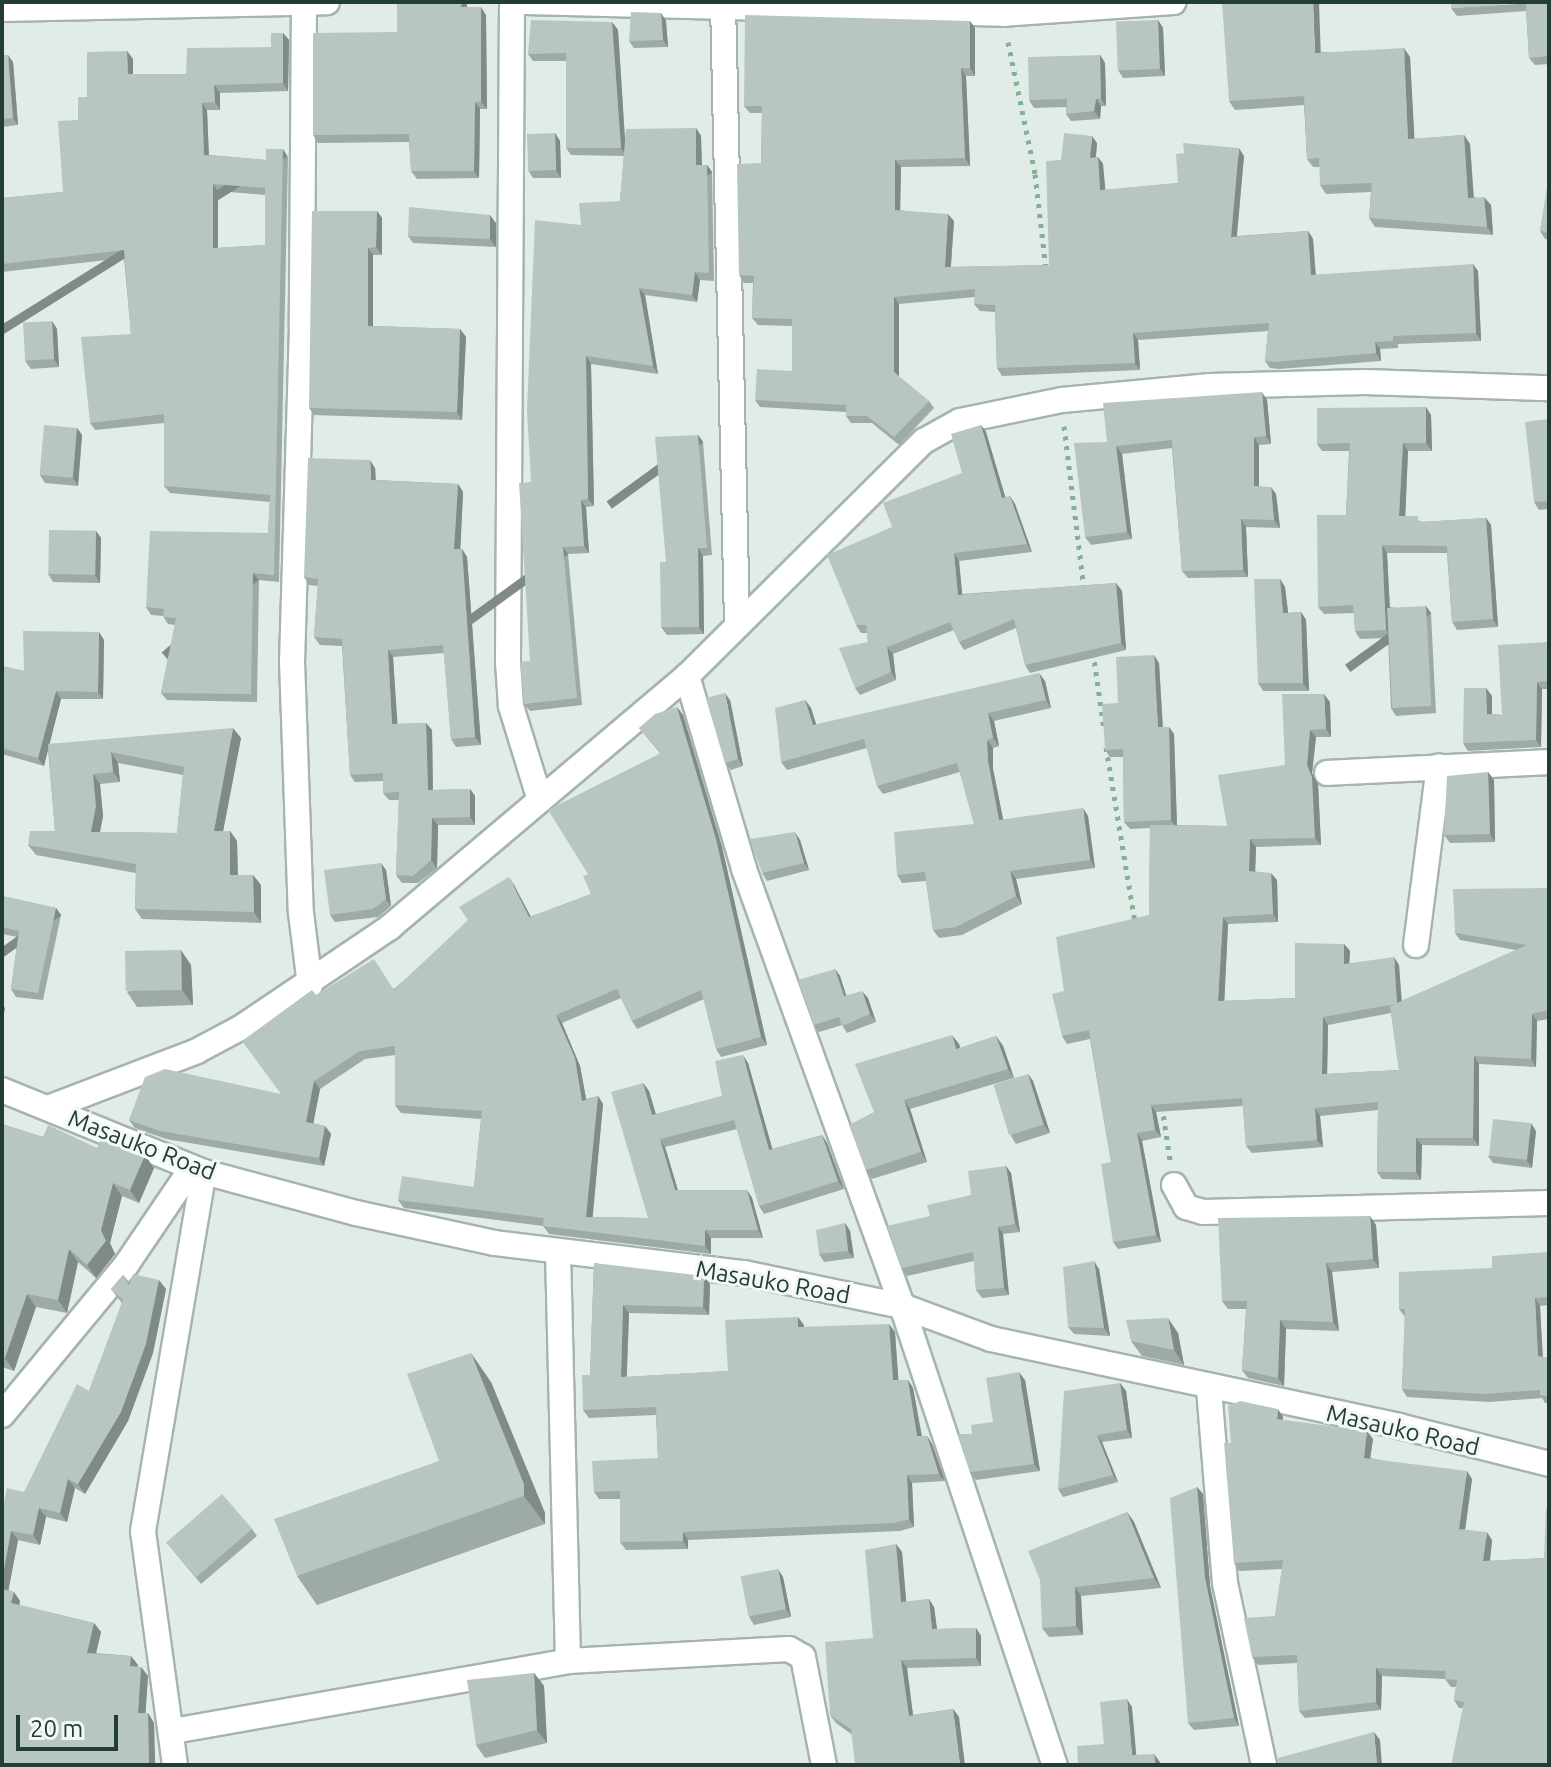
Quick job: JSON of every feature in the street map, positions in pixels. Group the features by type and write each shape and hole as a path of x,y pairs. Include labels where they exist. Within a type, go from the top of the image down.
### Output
{"street":[{"path":"304,2 302,326 292,661 301,913 310,985"},
{"path":"2,9 327,2"},
{"path":"512,2 508,662 511,706 540,800"},
{"path":"525,2 1003,14 1174,2"},
{"path":"723,6 737,625"},
{"path":"48,1108 197,1051 310,985 462,870 687,676 924,441 960,421 1062,400 1225,385 1364,382 1549,388"},
{"path":"687,676 744,869 902,1306 1055,1765"},
{"path":"1327,773 1549,762"},
{"path":"1416,945 1439,766"},
{"name":"Masauko Road","path":"2,1090 198,1170 356,1213 558,1252 744,1273 902,1306 991,1339 1209,1389 1399,1426 1549,1464"},
{"path":"2,1415 126,1265 198,1170"},
{"path":"175,1765 173,1731 146,1582 143,1531 198,1170"},
{"path":"1174,1185 1186,1207 1203,1212 1549,1203"},
{"path":"558,1252 568,1661"},
{"path":"1209,1389 1225,1583 1264,1765"},
{"path":"173,1731 568,1661 789,1649 803,1657 824,1765"}],"path":[{"path":"1003,14 1035,174 1048,280"},
{"path":"1062,400 1085,597"},
{"path":"1092,644 1136,931"},
{"path":"1160,1094 1174,1185"}],"building":[{"path":"397,2 462,2 461,7 481,7 481,102 475,102 474,171 411,171 409,134 313,135 313,33 397,32"},
{"path":"1222,2 1313,2 1315,53 1404,48 1408,139 1464,135 1468,198 1484,197 1487,227 1369,218 1372,183 1320,185 1319,158 1307,159 1304,96 1229,101"},
{"path":"1451,2 1549,2 1549,56 1529,58 1526,3 1451,8"},
{"path":"631,12 661,13 663,40 629,41"},
{"path":"745,15 970,21 970,68 961,68 965,158 895,160 895,210 948,214 945,267 1049,265 1046,161 1061,160 1064,133 1092,136 1090,158 1098,157 1100,190 1178,183 1176,154 1184,153 1183,143 1239,148 1231,237 1308,231 1311,275 1473,264 1476,333 1393,336 1393,341 1375,342 1376,353 1274,362 1265,361 1269,323 1133,333 1135,363 997,368 995,305 974,304 975,289 894,297 894,372 929,401 894,437 867,416 846,416 846,405 755,400 757,369 792,371 792,319 752,318 754,276 739,275 737,164 761,163 762,106 744,106"},
{"path":"531,20 612,22 621,148 566,148 566,53 528,54"},
{"path":"1158,20 1160,69 1118,70 1116,21"},
{"path":"271,33 283,33 283,83 214,85 215,102 202,103 204,155 266,160 266,149 283,149 274,575 253,573 251,694 161,693 176,618 163,617 164,609 146,607 150,531 268,533 270,495 164,486 164,414 90,423 81,337 131,334 124,250 2,264 2,198 63,192 58,121 78,120 78,97 87,97 87,52 127,51 128,74 186,74 187,48 271,47","holes":["213,184 265,188 265,245 213,248"]},
{"path":"2,55 8,55 13,118 2,119"},
{"path":"1100,55 1101,99 1096,99 1094,111 1066,114 1067,99 1029,100 1028,57"},
{"path":"696,128 696,165 707,165 709,273 695,272 692,295 639,288 653,366 586,356 588,499 581,500 584,546 563,547 577,698 524,704 520,662 530,661 519,483 531,482 527,410 535,220 581,225 579,203 620,201 626,129"},
{"path":"555,133 556,170 528,171 527,134"},
{"path":"1548,181 1549,232 1540,231"},
{"path":"409,207 490,215 490,239 408,236"},
{"path":"312,211 377,211 376,247 368,248 368,326 460,329 457,412 309,408"},
{"path":"52,321 54,359 25,360 23,323"},
{"path":"1262,392 1266,436 1254,437 1254,486 1271,487 1274,520 1241,519 1243,570 1182,571 1172,440 1116,446 1127,532 1085,537 1074,443 1107,442 1103,403"},
{"path":"1426,407 1426,443 1403,443 1399,516 1418,516 1418,522 1486,518 1493,619 1452,622 1447,546 1382,545 1386,630 1355,631 1353,605 1318,607 1317,515 1346,515 1350,443 1317,444 1317,408"},
{"path":"1549,419 1549,501 1534,502 1525,422"},
{"path":"44,425 77,428 73,478 40,475"},
{"path":"981,425 1002,498 1010,496 1027,544 954,553 958,595 1116,583 1121,643 1025,665 1014,619 959,642 950,622 887,647 891,672 855,688 839,648 868,642 866,625 856,625 827,555 892,527 883,503 962,473 951,434"},
{"path":"698,435 707,548 698,548 699,627 661,627 660,562 666,562 655,437"},
{"path":"308,458 370,460 371,480 458,484 454,549 462,549 475,737 451,739 443,645 388,650 392,724 426,723 428,790 470,789 470,817 432,818 431,860 413,876 396,875 399,792 383,793 383,773 350,775 342,639 314,637 318,579 304,577"},
{"path":"49,530 96,531 95,575 48,574"},
{"path":"1254,579 1280,579 1283,613 1301,612 1303,683 1258,683"},
{"path":"1426,606 1431,706 1392,708 1387,608"},
{"path":"23,631 99,632 98,692 56,691 38,758 2,748 2,666 24,671"},
{"path":"1549,642 1549,681 1537,682 1536,740 1463,743 1464,688 1486,688 1487,714 1502,715 1498,645"},
{"path":"1154,655 1158,727 1169,727 1171,820 1124,822 1123,749 1105,750 1102,704 1118,703 1116,657"},
{"path":"1039,673 1046,700 988,713 993,738 987,740 988,761 999,820 1083,808 1090,860 1010,871 1016,896 956,927 933,930 925,872 897,875 894,832 974,824 957,763 877,786 864,739 781,762 775,708 805,700 813,725"},
{"path":"725,693 738,759 725,763 706,698"},
{"path":"1282,694 1324,694 1326,729 1310,730 1307,765 1312,777 1315,838 1250,839 1249,871 1271,873 1273,914 1223,917 1218,1001 1295,998 1295,943 1344,944 1344,964 1394,957 1397,1003 1527,945 1455,933 1453,889 1549,888 1549,1010 1532,1014 1531,1059 1474,1056 1473,1138 1416,1138 1416,1172 1377,1172 1378,1102 1315,1108 1317,1140 1246,1146 1242,1098 1151,1105 1155,1130 1137,1133 1156,1235 1113,1242 1101,1164 1111,1162 1089,1030 1062,1036 1052,994 1064,991 1056,937 1149,915 1150,825 1227,826 1218,775 1285,765","holes":["1395,1004 1390,1006 1399,1070 1322,1074 1323,1017"]},
{"path":"677,707 716,839 761,1037 716,1049 701,990 632,1021 617,989 556,1015 575,1058 582,1101 598,1096 586,1217 648,1218 611,1092 643,1083 652,1115 722,1096 715,1061 743,1055 769,1150 822,1135 838,1181 759,1206 734,1120 660,1139 675,1190 747,1190 758,1230 705,1230 705,1246 543,1226 544,1218 398,1200 402,1176 474,1187 482,1111 395,1105 395,1046 360,1051 314,1081 306,1122 325,1126 319,1158 160,1131 129,1120 145,1077 165,1069 281,1094 242,1041 312,990 316,995 374,959 394,990 468,920 459,907 509,877 529,917 591,894 583,876 588,874 548,810 661,753 639,728 655,714"},
{"path":"233,728 214,831 230,831 230,875 253,875 254,912 135,909 136,864 28,845 30,831 55,831 48,744","holes":["111,752 184,767 177,833 91,832 96,806 93,774 113,772"]},
{"path":"1488,772 1490,834 1444,835 1447,776"},
{"path":"795,832 804,863 762,873 750,839"},
{"path":"381,863 386,899 373,909 330,915 324,870"},
{"path":"2,896 56,908 38,993 11,989 19,931 2,927"},
{"path":"181,950 182,990 126,991 125,951"},
{"path":"835,969 844,996 862,991 870,1014 842,1026 839,1017 814,1025 798,980"},
{"path":"952,1035 956,1049 996,1036 1008,1069 904,1100 921,1152 866,1170 849,1125 874,1112 855,1064"},
{"path":"1028,1074 1043,1125 1009,1135 994,1085"},
{"path":"1493,1119 1531,1123 1527,1160 1489,1156"},
{"path":"2,1124 43,1137 48,1125 97,1148 101,1139 145,1155 130,1190 113,1183 101,1230 106,1241 87,1265 69,1249 58,1300 27,1294 5,1358 2,1357"},
{"path":"1006,1166 1015,1224 998,1227 1004,1288 976,1290 973,1252 902,1268 887,1226 930,1216 927,1205 971,1195 968,1171"},
{"path":"1370,1216 1373,1259 1326,1263 1333,1322 1280,1320 1278,1378 1242,1370 1247,1301 1222,1301 1218,1218"},
{"path":"845,1223 848,1251 819,1254 816,1230"},
{"path":"1549,1252 1549,1297 1535,1298 1538,1356 1549,1358 1549,1396 1540,1395 1540,1390 1483,1394 1402,1389 1405,1309 1399,1309 1399,1272 1492,1268 1492,1256"},
{"path":"1094,1261 1104,1328 1068,1327 1063,1267"},
{"path":"594,1263 704,1276 703,1307 623,1305 621,1377 728,1371 725,1320 798,1317 798,1327 889,1324 893,1380 908,1380 917,1436 927,1436 939,1474 907,1475 909,1519 894,1523 683,1532 683,1541 620,1542 620,1491 594,1492 592,1461 658,1458 656,1407 583,1410 582,1375 590,1375"},
{"path":"133,1274 159,1280 146,1344 121,1412 78,1484 68,1479 60,1513 39,1508 33,1535 11,1531 2,1580 2,1503 7,1488 24,1492 77,1384 89,1391 123,1300 111,1289 123,1275 129,1286"},
{"path":"1168,1318 1174,1350 1131,1341 1126,1320"},
{"path":"471,1353 524,1484 524,1496 297,1576 274,1519 439,1461 407,1374"},
{"path":"1019,1372 1034,1464 970,1472 958,1434 972,1434 971,1425 993,1422 986,1378"},
{"path":"1120,1383 1127,1430 1097,1435 1113,1475 1058,1489 1064,1391"},
{"path":"1240,1401 1278,1409 1277,1419 1367,1431 1364,1458 1467,1471 1459,1529 1487,1532 1483,1561 1544,1558 1546,1509 1549,1509 1549,1765 1451,1765 1464,1702 1454,1700 1457,1680 1445,1679 1446,1671 1376,1668 1376,1702 1299,1711 1297,1655 1252,1657 1244,1618 1275,1616 1283,1560 1234,1563 1224,1443 1231,1443 1228,1406"},
{"path":"1197,1487 1205,1578 1234,1718 1188,1723 1170,1498"},
{"path":"222,1494 252,1529 196,1577 166,1543"},
{"path":"1127,1512 1154,1578 1075,1587 1076,1626 1042,1628 1040,1580 1028,1551"},
{"path":"896,1544 901,1602 929,1599 932,1629 976,1628 976,1658 901,1660 909,1716 953,1709 960,1765 855,1765 851,1729 830,1715 825,1642 873,1638 865,1550"},
{"path":"778,1569 786,1609 749,1616 741,1576"},
{"path":"2,1589 14,1592 11,1603 94,1623 87,1653 131,1656 130,1666 141,1667 138,1713 148,1713 149,1765 2,1765"},
{"path":"534,1673 537,1730 476,1745 467,1680"},
{"path":"1127,1699 1132,1755 1154,1754 1155,1765 1078,1765 1077,1746 1104,1744 1100,1702"},
{"path":"1374,1732 1377,1765 1279,1765 1278,1758"}]}
